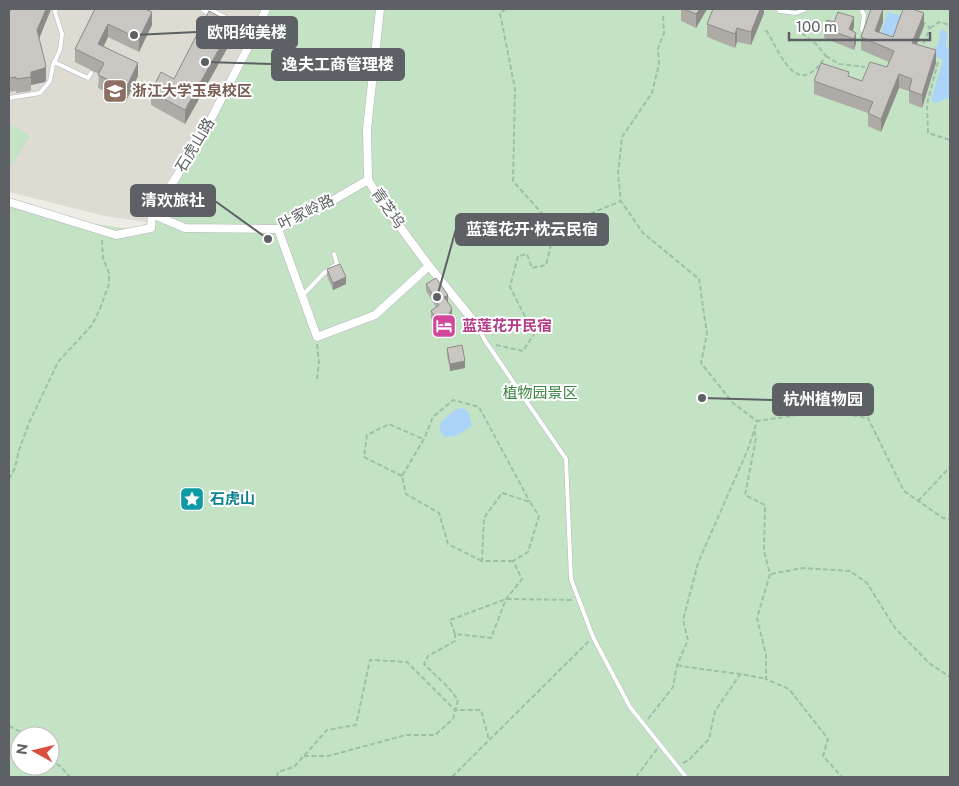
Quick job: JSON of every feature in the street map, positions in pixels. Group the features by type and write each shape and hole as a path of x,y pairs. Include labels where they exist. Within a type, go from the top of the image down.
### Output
{"street":[{"path":"205,9 230,22"},
{"name":"石虎山路","path":"9,202 116,235 150,228 152,214 199,142 266,9"},
{"name":"青芝坞","path":"380,9 367,129 368,180 381,201 429,266 476,324"},
{"name":"叶家岭路","path":"152,214 184,228 278,229 318,209 368,180"},
{"path":"278,229 317,337 374,315 429,266"}],"lane":[{"path":"9,98 40,93 50,80 54,62 60,50 62,34 55,12 56,9"},
{"path":"778,9 780,11 796,13 805,9"},
{"path":"861,9 864,15 862,30"},
{"path":"54,62 88,78 91,73"},
{"path":"302,296 324,273 337,264 334,254"},
{"path":"476,324 486,342 566,459 570,579 593,637 630,707 686,777"}],"path":[{"path":"506,9 500,13 515,89 513,181 555,228"},
{"path":"796,13 795,21 799,31 817,45 826,56 839,64 865,67"},
{"path":"663,16 664,33 658,48 659,64 652,93 622,137 618,174 621,201 643,233 699,279 707,334 701,363 733,403 758,421 826,411 868,418 904,491 943,518 950,518"},
{"path":"920,19 930,28"},
{"path":"230,22 254,36"},
{"path":"920,52 930,28 939,22 950,25"},
{"path":"766,30 782,59 793,74 803,76 811,74 826,56"},
{"path":"938,62 927,104 928,133 950,140"},
{"path":"555,228 621,201"},
{"path":"486,342 523,351 534,334 510,287 518,256 527,254 532,268 546,265 555,228"},
{"path":"9,479 15,468 29,422 58,362 92,325 100,309 109,284 110,274 103,258 103,231"},
{"path":"317,337 319,362 317,379"},
{"path":"453,400 479,407 539,516 528,552 513,561 482,561 448,544 439,513 406,494 402,476 424,439 433,418 453,400"},
{"path":"644,724 673,687 677,665 688,640 683,620 698,563 748,450 758,421"},
{"path":"402,476 364,457 367,435 389,424 424,439"},
{"path":"754,431 756,438 746,496 765,505 764,551 770,574 757,618 766,655 766,679"},
{"path":"918,501 950,467"},
{"path":"482,561 484,518 502,493 530,502"},
{"path":"455,634 491,638 506,599 522,579 513,561"},
{"path":"770,574 802,568 850,571 867,584 896,628 929,663 950,677"},
{"path":"304,756 328,756 406,735 435,734 453,719 458,700 448,687 424,664 428,656 455,641 455,634 450,620 506,599 579,600"},
{"path":"452,777 593,637"},
{"path":"276,777 278,772 294,767 327,730 356,725 370,660 407,662 455,710 481,710 489,740"},
{"path":"677,665 741,673 766,679 789,689 828,739 823,756 842,777"},
{"path":"676,766 688,760 709,739 715,711 741,673"},
{"path":"636,777 659,744"},
{"path":"60,766 70,777"}],"shaded area":[{"name":"浙江大学玉泉校区","path":"9,9 262,9 249,38 193,144 147,222 105,216 9,192"}],"green space":[{"name":"植物园景区","path":"260,9 950,9 950,777 9,777 9,202 68,220 137,230 146,224 232,75"},
{"path":"9,124 30,136 9,170"}],"water":[{"path":"888,12 902,16 892,47 878,42"},
{"path":"943,29 947,33 946,45 950,51 950,97 936,103 931,100 943,60 932,55 933,49 938,45 940,31"},
{"path":"463,408 469,413 472,426 456,436 445,437 440,432 440,423 456,409"}],"building":[{"path":"9,9 46,9 37,30 46,66 31,72 31,77 9,78"},
{"path":"95,9 145,9 152,12 139,39 108,24 98,44 138,63 126,88 98,75 104,63 75,49"},
{"path":"684,9 700,9 696,14"},
{"path":"713,9 760,9 751,32 737,28 735,34 707,24"},
{"path":"871,9 883,9 875,31 893,37 903,9 912,9 924,13 912,43 936,50 922,95 909,90 912,79 899,74 881,119 868,113 873,102 814,81 821,63 849,72 848,76 862,81 870,62 887,67 894,51 861,37"},
{"path":"209,11 233,24 185,110 151,92 161,72 174,79"},
{"path":"838,12 854,17 849,29 856,33 854,39 824,28 827,20 834,22"},
{"path":"340,264 346,277 333,283 327,269"},
{"path":"436,278 448,295 444,297 452,308 449,314 456,324 445,331 431,311 439,305 426,284"},
{"path":"462,345 465,361 450,364 447,348"}],"place":[{"name":"欧阳纯美楼","path":"134,35"},
{"name":"逸夫工商管理楼","path":"205,62"},
{"name":"浙江大学玉泉校区","path":"115,91"},
{"name":"清欢旅社","path":"268,239"},
{"name":"蓝莲花开·枕云民宿","path":"437,297"},
{"name":"蓝莲花开民宿","path":"444,326"},
{"name":"杭州植物园","path":"702,398"},
{"name":"石虎山","path":"192,499"}]}
